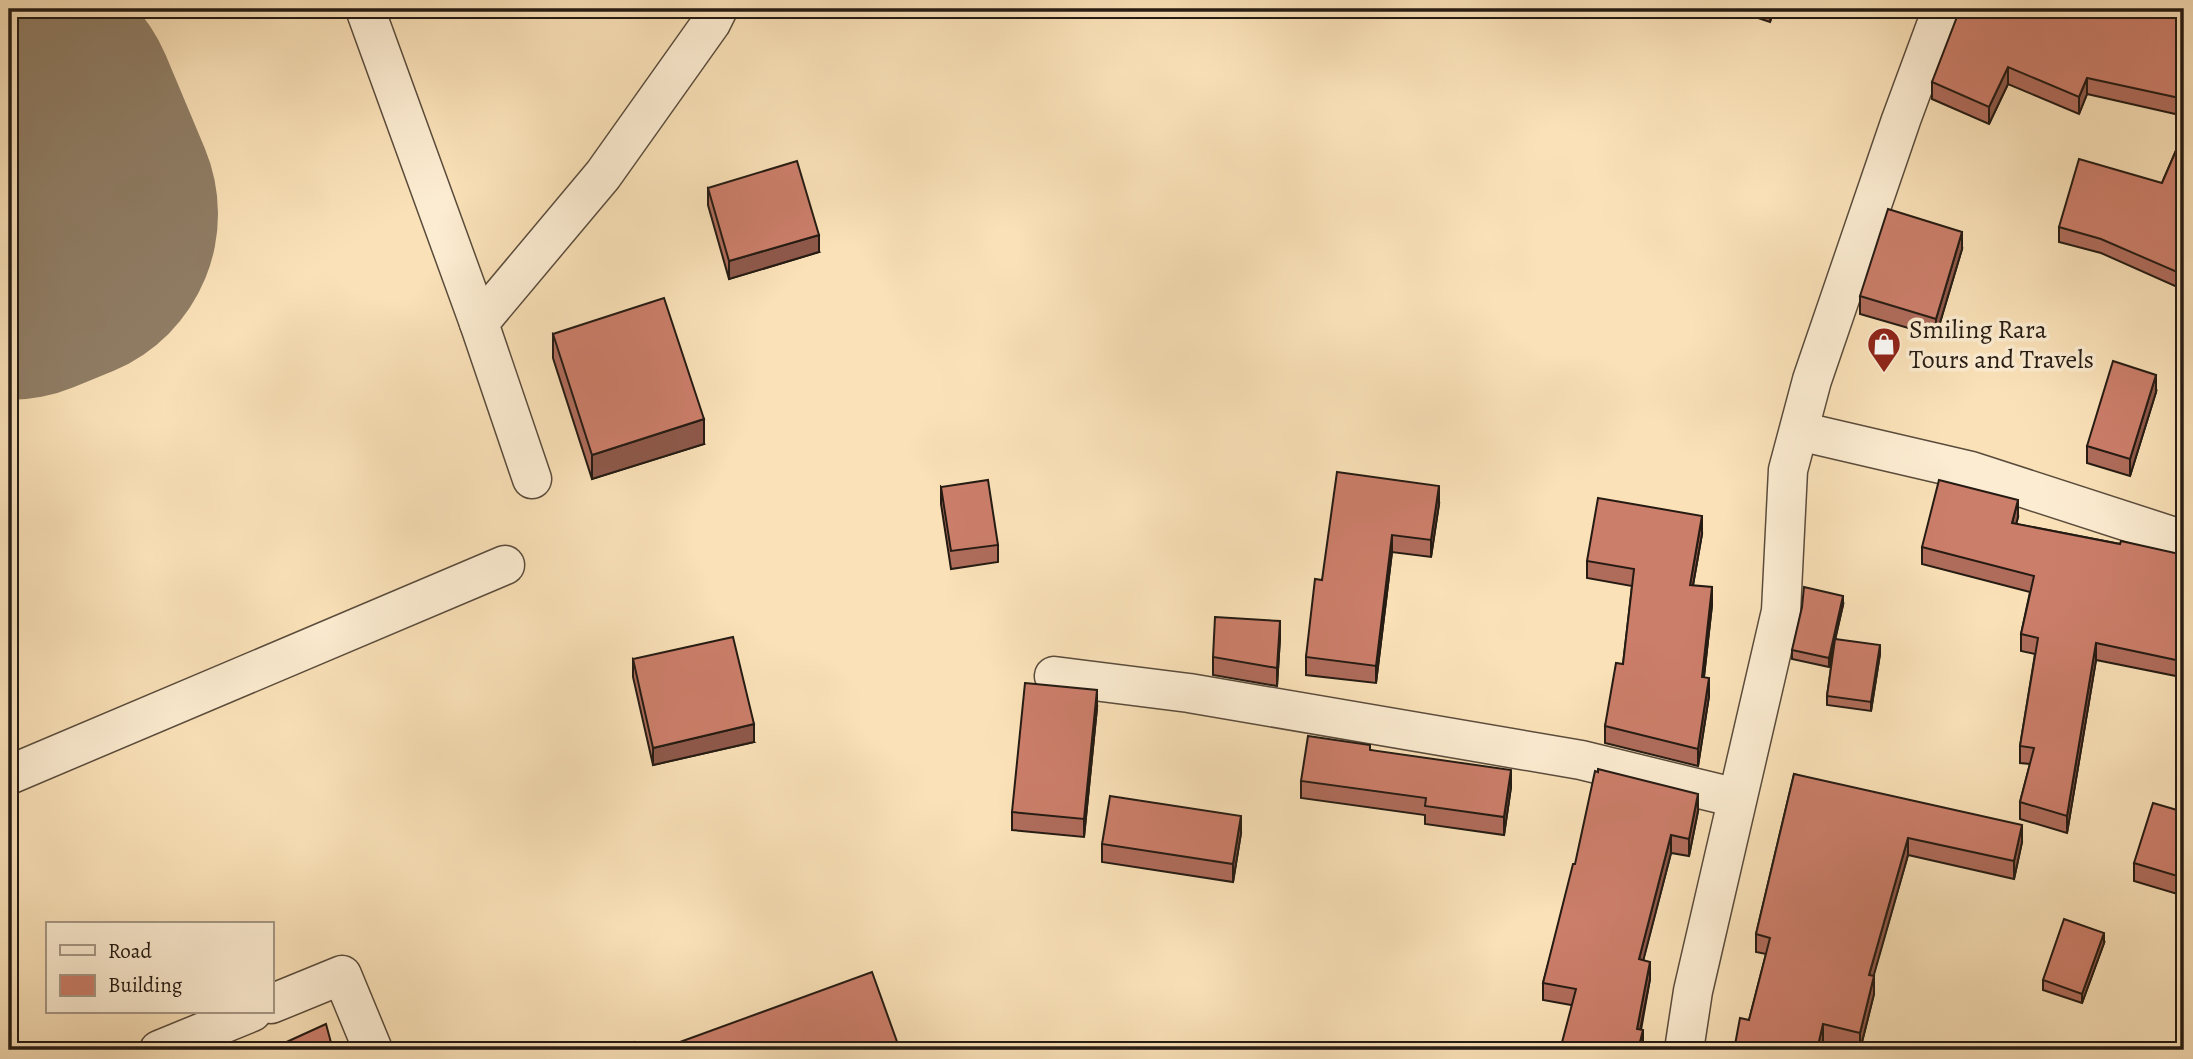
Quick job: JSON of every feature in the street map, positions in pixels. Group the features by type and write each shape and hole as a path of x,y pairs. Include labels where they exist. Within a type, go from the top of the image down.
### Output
{"street":[{"path":"365,9 479,323 532,479"},
{"path":"479,323 603,175 711,23 718,9"},
{"path":"1684,1050 1693,991 1781,611 1788,470 1812,380 1942,9"},
{"path":"1799,432 1971,471 2184,540"},
{"path":"9,775 505,565"},
{"path":"1054,676 1189,693 1554,756 1737,798"},
{"path":"273,1003 342,975 373,1050"},
{"path":"159,1050 247,1014"}],"building":[{"path":"1960,9 1976,14 1977,9 2184,9 2184,99 2087,78 2079,97 2008,67 1989,107 1932,82"},
{"path":"2184,132 2184,275 2101,239 2059,227 2079,159 2162,183"},
{"path":"797,161 819,235 729,261 708,188"},
{"path":"1888,209 1962,232 1936,319 1860,296"},
{"path":"664,298 704,419 592,455 553,334"},
{"path":"2113,361 2156,375 2130,459 2087,446"},
{"path":"1337,472 1439,486 1431,540 1392,535 1376,666 1306,657 1315,579 1322,580"},
{"path":"988,480 998,545 951,551 941,487"},
{"path":"1939,480 2018,500 2012,523 2120,544 2121,541 2184,555 2184,636 2176,660 2096,643 2067,816 2020,802 2034,748 2020,746 2038,638 2021,634 2034,576 1922,547"},
{"path":"1598,498 1702,516 1690,585 1712,587 1702,677 1709,678 1698,749 1605,726 1616,663 1623,664 1634,569 1587,561"},
{"path":"1804,587 1843,596 1829,658 1792,650"},
{"path":"1215,617 1280,621 1277,668 1213,657"},
{"path":"733,637 754,724 653,748 633,659"},
{"path":"1835,639 1880,645 1871,702 1827,696"},
{"path":"1025,683 1097,690 1084,819 1012,812"},
{"path":"1308,736 1370,745 1370,750 1511,770 1504,817 1425,806 1426,798 1301,781"},
{"path":"1598,769 1698,794 1689,839 1671,835 1639,959 1650,962 1637,1029 1643,1030 1638,1050 1560,1050 1576,989 1543,983 1575,864 1595,771 1598,772"},
{"path":"1794,774 2022,825 2014,861 1908,838 1869,975 1874,976 1860,1033 1823,1024 1817,1050 1734,1050 1740,1018 1749,1020 1770,938 1756,934"},
{"path":"1110,796 1241,816 1233,864 1102,844"},
{"path":"2153,803 2184,812 2184,878 2134,863"},
{"path":"2064,919 2104,933 2082,994 2043,980"},
{"path":"872,972 900,1050 658,1050"},
{"path":"326,1024 333,1050 269,1050"},
{"path":"634,1042 636,1050 607,1050"}],"runway":[{"path":"9,121 48,214 9,230"}],"place":[{"name":"Smiling Rara Tours and Travels","path":"1884,374"}]}
